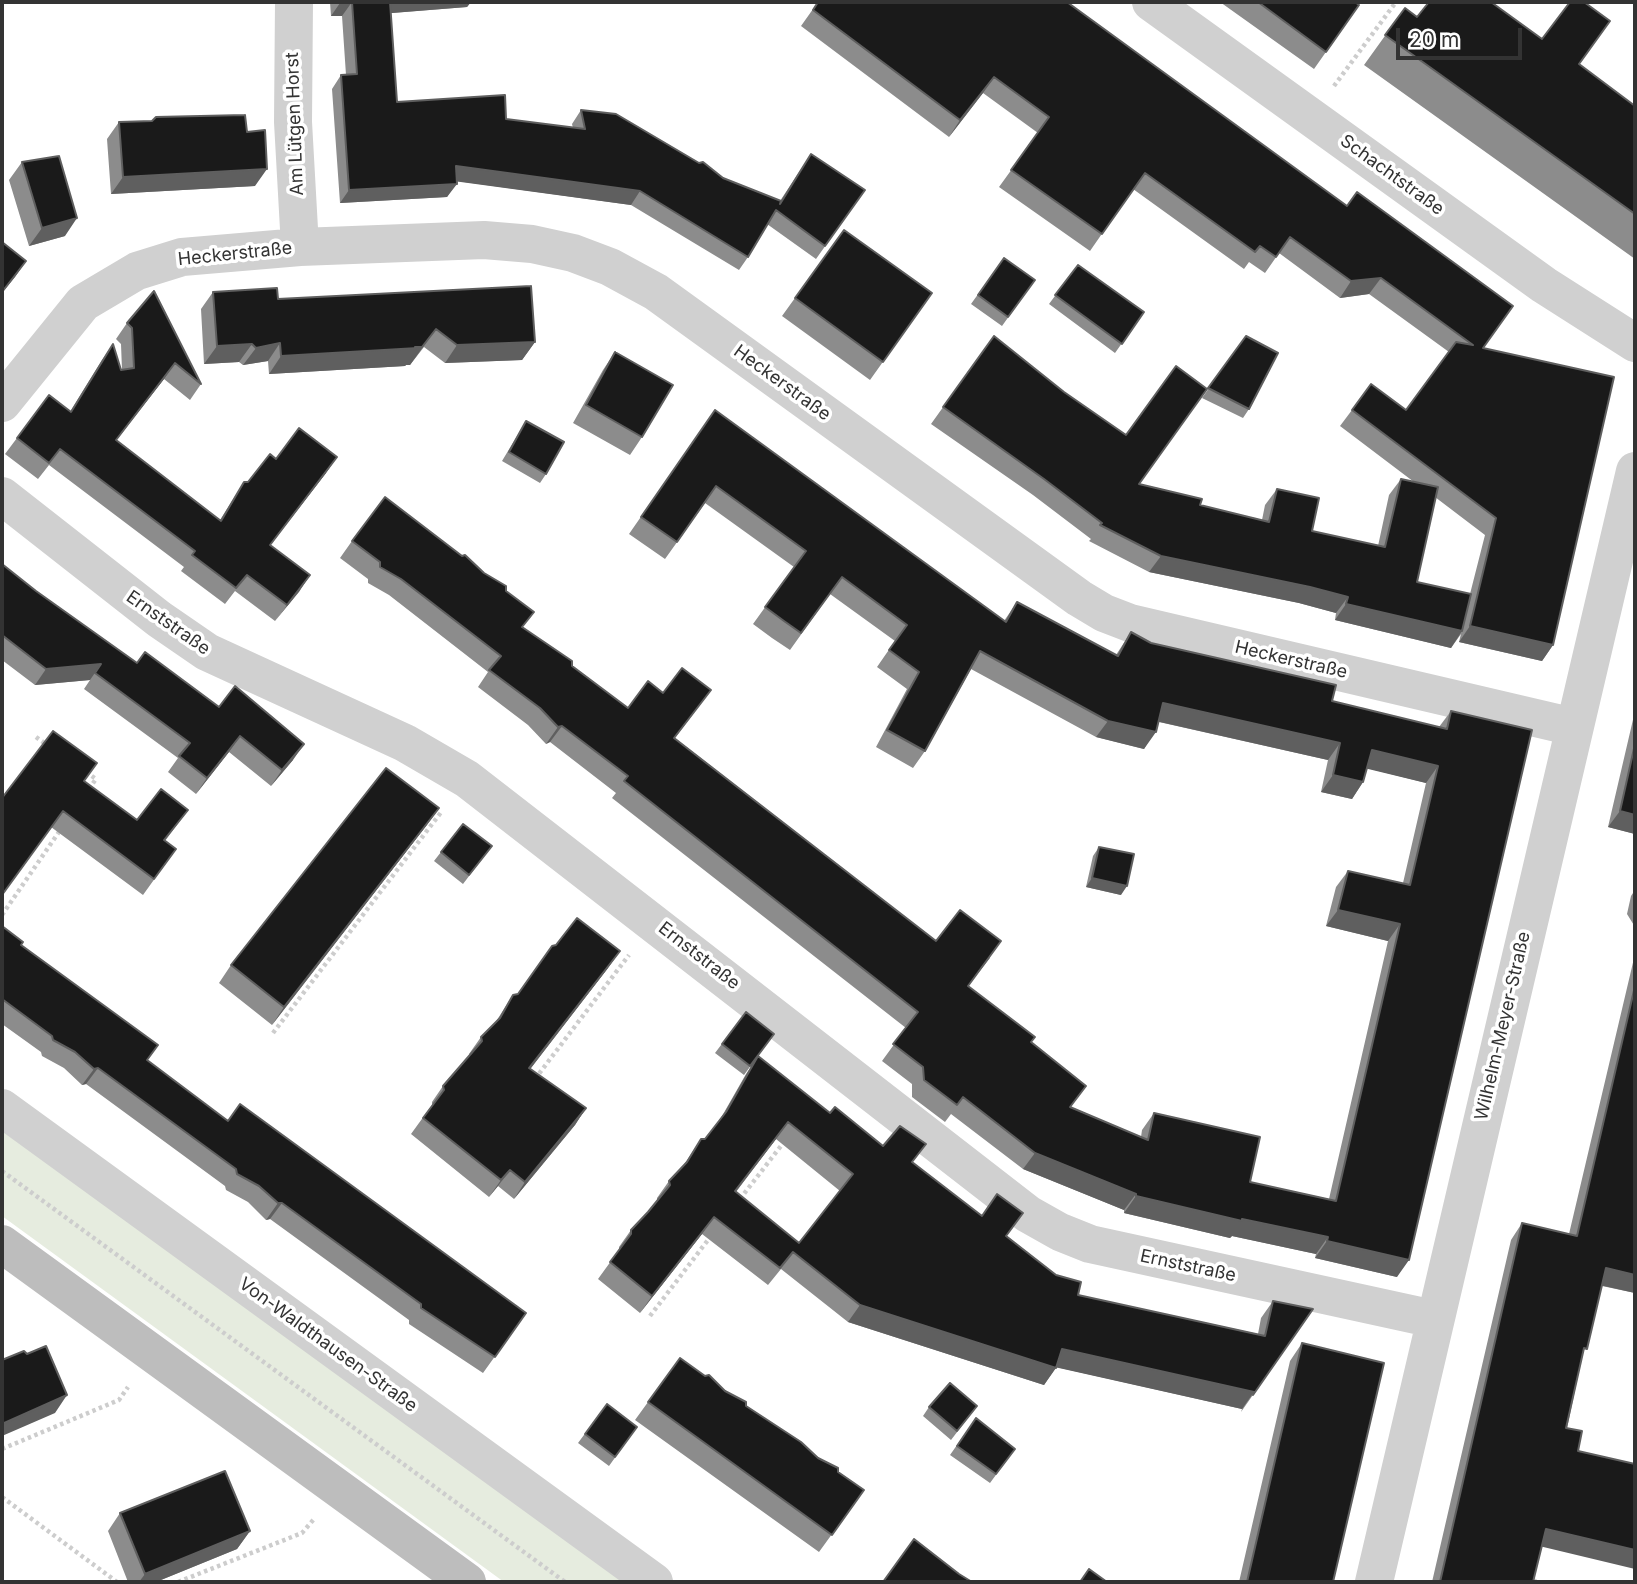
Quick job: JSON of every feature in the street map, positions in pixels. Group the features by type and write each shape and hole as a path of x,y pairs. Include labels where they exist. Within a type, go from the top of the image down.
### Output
{"street":[{"name":"Am Lütgen Horst","path":"294,2 293,122 300,247"},
{"name":"Schachtstraße","path":"1151,2 1544,285 1635,343"},
{"name":"Heckerstraße","path":"2,403 83,303 109,284 137,271 182,257 300,247 484,240 532,244 597,262 656,292 1079,598 1104,613 1130,623 1574,727"},
{"name":"Wilhelm-Meyer-Straße","path":"1374,1582 1635,471"},
{"name":"Ernststraße","path":"2,496 159,619 207,652 405,743 467,779 655,921 1028,1214 1060,1232 1090,1244 1434,1319"},
{"name":"Von-Waldthausen-Straße","path":"2,1108 654,1582"},
{"path":"2,1244 467,1582"}],"path":[{"path":"1311,117 1396,2"},
{"path":"36,737 56,751"},
{"path":"76,765 96,779 81,802"},
{"path":"273,1033 467,779"},
{"path":"2,915 65,824"},
{"path":"529,1086 655,921"},
{"path":"733,1208 792,1132"},
{"path":"2,1171 565,1582"},
{"path":"650,1316 717,1230"},
{"path":"2,1449 119,1400 152,1354"},
{"path":"178,1582 302,1532 339,1489"},
{"path":"2,1497 117,1582"}],"shaded area":[{"path":"2,1127 628,1582 504,1582 2,1216"}],"building":[{"path":"352,2 390,2 397,102 505,95 506,119 585,129 581,110 616,114 699,163 703,162 723,178 781,201 780,204 811,154 865,190 825,246 776,210 748,257 640,191 456,166 457,184 349,190 341,75 357,74"},
{"path":"818,2 1067,2 1347,206 1357,192 1513,306 1483,348 1614,377 1553,645 1470,626 1496,518 1352,410 1371,384 1406,410 1456,342 1473,345 1381,278 1351,281 1290,237 1276,257 1260,246 1255,252 1145,173 1102,234 1011,170 1049,117 994,77 960,120 813,10"},
{"path":"1258,2 1355,2 1359,5 1326,52"},
{"path":"1429,2 1491,2 1542,39 1570,2 1584,2 1610,21 1579,64 1635,106 1635,214 1385,35 1405,8 1417,17"},
{"path":"245,115 247,132 265,130 267,169 123,177 119,122 152,121 156,117"},
{"path":"59,156 77,218 42,228 22,162"},
{"path":"844,230 932,293 883,362 795,298"},
{"path":"2,242 26,261 2,292"},
{"path":"1004,258 1035,280 1008,317 978,295"},
{"path":"1078,265 1144,312 1122,344 1055,295"},
{"path":"531,286 535,342 457,345 436,329 422,347 415,347 418,348 281,356 280,343 256,348 252,344 217,346 213,292 277,288 278,299"},
{"path":"154,291 201,384 175,363 116,440 221,521 244,482 248,482 270,454 276,459 299,428 337,457 270,545 310,575 287,605 247,575 236,588 192,555 195,551 60,449 49,463 17,438 49,395 71,412 113,344 121,370 134,368 132,328 127,323"},
{"path":"994,336 1064,392 1126,435 1176,366 1207,389 1139,484 1202,499 1200,505 1269,522 1277,489 1319,498 1312,531 1385,547 1401,479 1438,487 1417,582 1471,594 1462,631 1346,604 1348,597 1310,587 1161,556 1100,525 1102,523 1044,479 943,407"},
{"path":"1246,336 1278,353 1249,409 1208,388"},
{"path":"615,352 673,385 642,437 586,405"},
{"path":"715,410 1006,622 1017,602 1118,656 1131,632 1151,643 1336,685 1332,701 1447,729 1451,711 1532,730 1409,1260 1327,1241 1328,1237 1242,1221 1136,1196 1035,1153 963,1097 957,1105 924,1080 923,1067 893,1044 918,1012 624,781 628,776 562,726 558,727 540,708 489,670 501,656 401,579 380,567 380,562 352,541 385,497 462,556 465,555 484,573 506,586 506,591 534,612 522,627 572,661 572,666 628,708 648,681 663,693 682,668 711,690 674,738 936,941 960,910 1001,941 968,986 1035,1037 1031,1042 1086,1086 1070,1107 1148,1140 1154,1113 1260,1137 1250,1182 1336,1201 1400,924 1338,910 1348,871 1410,885 1438,766 1372,750 1363,782 1333,775 1340,743 1163,703 1156,732 1108,721 980,651 925,751 887,730 919,672 889,650 907,625 842,577 801,633 784,621 765,607 806,551 716,486 677,542 641,517"},
{"path":"526,421 564,442 546,474 509,452"},
{"path":"2,564 137,663 145,652 219,707 235,686 304,744 282,770 240,736 207,778 179,756 190,743 95,673 101,664 46,669 2,635"},
{"path":"53,731 97,763 84,781 137,820 161,789 188,810 164,840 176,849 154,879 63,811 2,895 2,798"},
{"path":"1635,744 1635,815 1620,811"},
{"path":"386,768 439,808 284,1007 231,965"},
{"path":"463,824 492,846 469,875 441,852"},
{"path":"1099,847 1134,854 1127,886 1092,878"},
{"path":"577,918 620,951 529,1068 586,1108 525,1182 510,1170 501,1180 423,1118 444,1090 443,1086 482,1041 481,1037 500,1018 513,995 518,994 552,946 556,945"},
{"path":"2,926 23,942 21,945 158,1045 147,1060 228,1121 240,1104 526,1313 495,1357 421,1308 421,1304 282,1203 278,1203 259,1186 237,1174 236,1169 98,1068 94,1069 75,1052 53,1040 52,1036 2,999"},
{"path":"1635,986 1635,1275 1606,1268 1566,1428 1582,1431 1578,1451 1635,1464 1635,1550 1546,1529 1533,1582 1440,1582 1522,1223 1577,1236"},
{"path":"746,1012 774,1034 750,1066 722,1044"},
{"path":"758,1056 830,1113 835,1107 883,1146 900,1126 926,1144 912,1162 982,1216 997,1194 1023,1213 1006,1236 1056,1275 1081,1282 1078,1295 1265,1336 1273,1301 1313,1309 1253,1395 1254,1392 1062,1349 1056,1368 860,1305 793,1252 780,1268 714,1217 652,1296 610,1262 631,1234 631,1230 670,1185 669,1181 687,1162 701,1139 705,1139 726,1112","holes":["788,1122 853,1174 799,1243 735,1191"]},
{"path":"1302,1343 1384,1363 1333,1582 1247,1582"},
{"path":"46,1346 67,1395 2,1424 2,1360"},
{"path":"680,1358 705,1376 709,1375 725,1391 746,1402 746,1406 801,1442 818,1458 838,1468 838,1472 864,1490 832,1535 648,1402"},
{"path":"950,1383 977,1406 957,1431 929,1407"},
{"path":"607,1404 637,1427 615,1457 585,1434"},
{"path":"976,1418 1015,1449 996,1474 957,1446"},
{"path":"225,1471 250,1531 145,1574 120,1513"},
{"path":"914,1539 959,1574 972,1582 883,1582"},
{"path":"1089,1569 1107,1582 1080,1582"}]}
